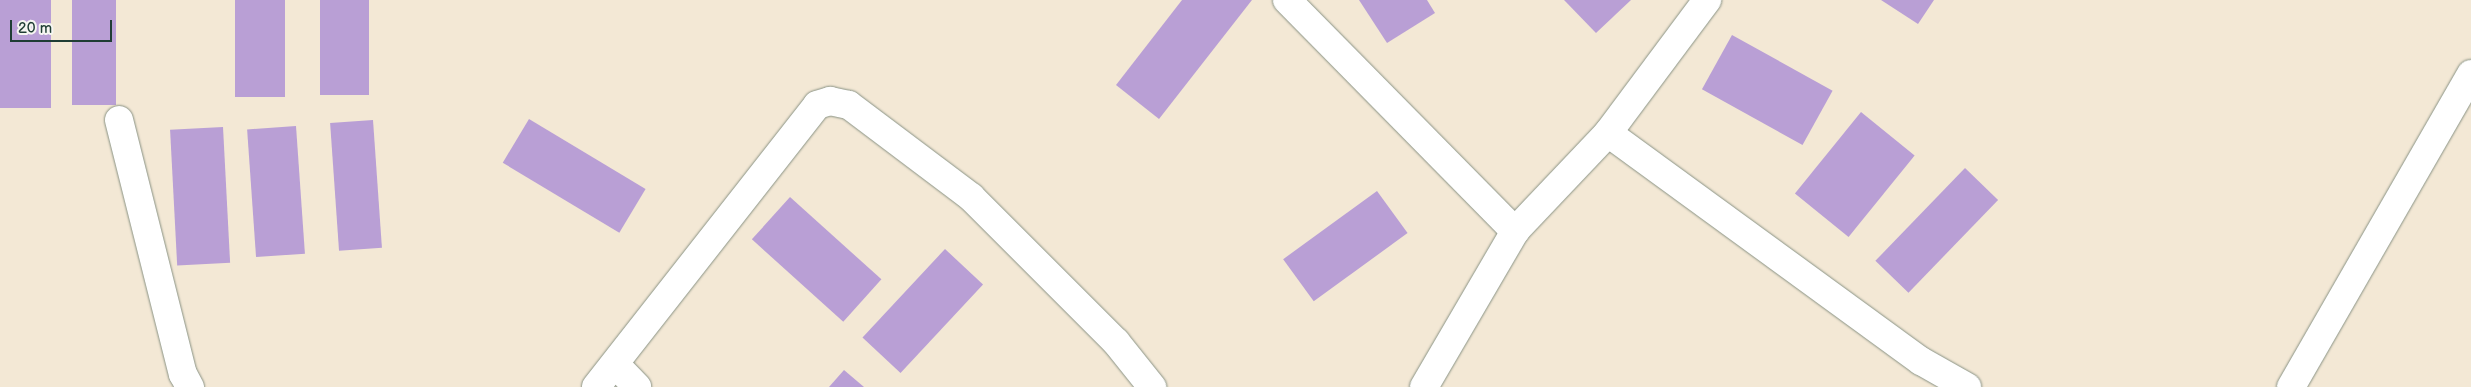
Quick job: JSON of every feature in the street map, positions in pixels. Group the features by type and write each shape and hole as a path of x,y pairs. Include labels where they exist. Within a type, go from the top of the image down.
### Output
{"street":[{"path":"1287,0 1515,231"},
{"path":"1424,387 1515,231 1608,134 1707,0"},
{"path":"2291,387 2471,74"},
{"path":"596,387 616,364 817,105 830,101 849,106 971,196 1116,342 1152,387"},
{"path":"119,120 182,383"},
{"path":"1608,134 1921,361 1967,387"},
{"path":"616,364 637,387"}],"building":[{"path":"0,0 51,0 51,108 0,108"},
{"path":"72,0 116,0 116,105 72,105"},
{"path":"235,0 285,0 285,97 235,97"},
{"path":"320,0 369,0 369,95 320,95"},
{"path":"1182,0 1252,0 1159,119 1116,85"},
{"path":"1359,0 1427,0 1435,13 1387,43"},
{"path":"1564,0 1631,0 1596,33"},
{"path":"1881,0 1934,0 1918,24"},
{"path":"1732,35 1833,91 1803,145 1702,89"},
{"path":"1861,112 1915,155 1849,237 1795,194"},
{"path":"529,119 646,189 619,233 503,163"},
{"path":"373,120 382,248 339,251 330,123"},
{"path":"296,126 305,254 256,257 247,129"},
{"path":"223,127 230,263 177,266 170,130"},
{"path":"1965,168 1998,200 1908,293 1875,261"},
{"path":"1377,191 1408,233 1314,301 1283,259"},
{"path":"790,197 881,279 843,322 752,239"},
{"path":"945,249 983,284 901,373 862,337"},
{"path":"844,370 864,387 829,387"}]}
